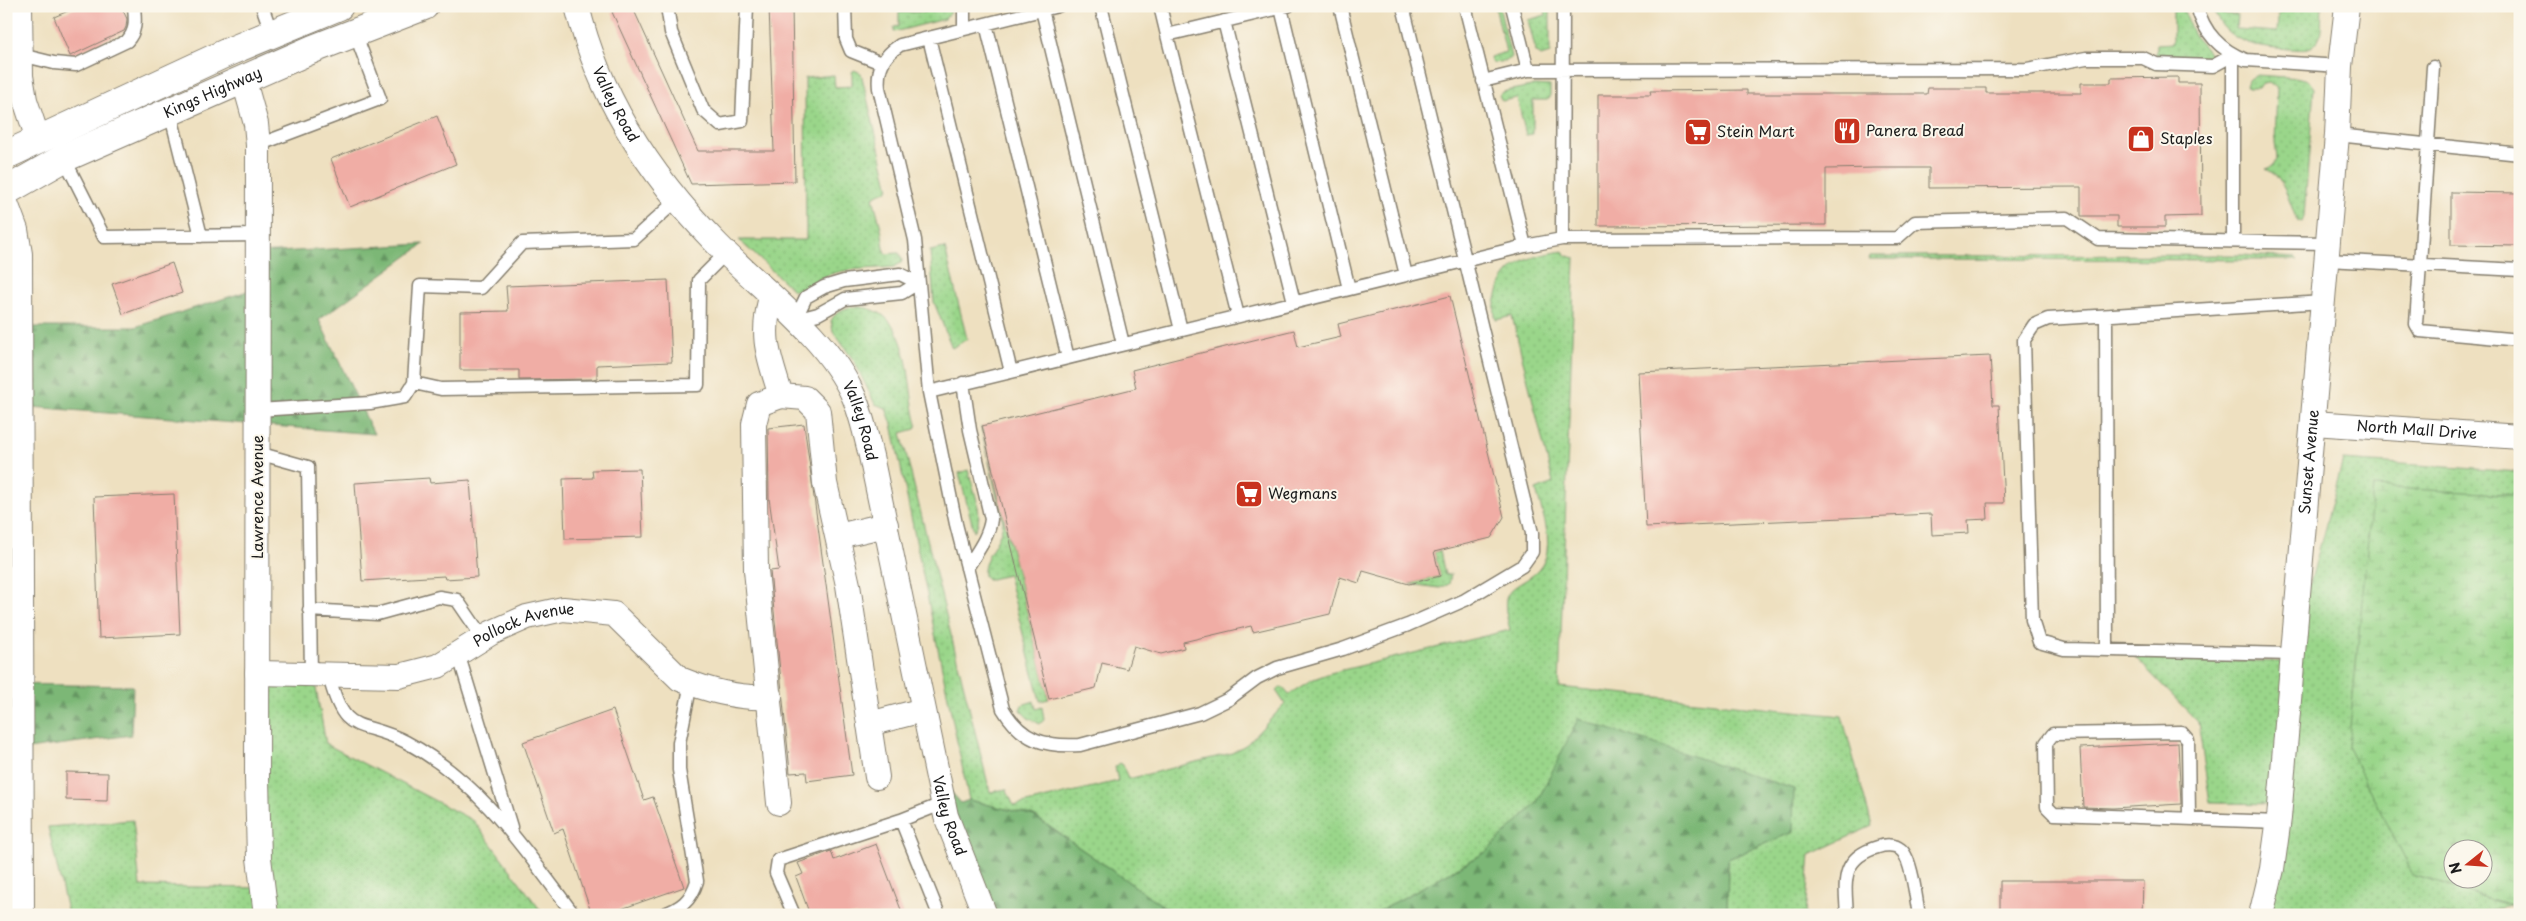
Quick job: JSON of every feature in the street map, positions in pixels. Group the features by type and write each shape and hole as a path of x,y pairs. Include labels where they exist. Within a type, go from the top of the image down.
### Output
{"main road":[{"name":"Kings Highway","path":"6,155 272,34 339,6"},
{"name":"Kings Highway","path":"6,191 64,158 355,33 424,6"}],"street":[{"path":"20,6 21,76 25,100 38,139"},
{"name":"Valley Road","path":"577,6 596,65 620,116 650,164 677,200 726,253 813,337 839,370 854,398 871,456 944,803 962,860 985,915"},
{"name":"Sunset Avenue","path":"2261,915 2272,869 2279,822 2328,252 2340,66 2347,6"},
{"name":"Lawrence Avenue","path":"244,81 256,124 258,145 257,673 259,858 266,915"},
{"path":"6,203 16,230 20,254 22,915"},
{"path":"771,297 765,322 766,346 781,396"},
{"path":"779,803 756,570 754,424 759,404 781,396 805,398 818,412 825,483 848,585 877,777"},
{"name":"North Mall Drive","path":"2313,423 2520,436"},
{"path":"838,536 886,525"},
{"name":"Pollock Avenue","path":"257,673 320,676 399,676 438,666 483,638 527,617 563,609 614,614 680,679 705,689 749,698 770,697"},
{"path":"869,724 923,710"}],"lane":[{"path":"21,55 54,63 76,65 127,41 133,34 135,24 134,6"},
{"path":"262,6 272,34"},
{"path":"667,6 671,32 703,110 720,125 742,121 747,6"},
{"path":"845,6 846,39 852,51 881,63"},
{"path":"964,6 964,29"},
{"path":"1058,6 900,45 891,50 881,63 878,78 915,240 929,392 934,424 967,568 1003,709 1011,723 1020,732 1040,743 1061,746 1080,745 1200,713 1229,699 1257,678 1277,668 1343,649 1408,625 1465,600 1505,577 1529,559 1533,544 1532,533 1403,6"},
{"path":"1101,6 1181,330"},
{"path":"1160,6 1238,316"},
{"path":"1340,6 1406,275"},
{"path":"1465,6 1525,246"},
{"path":"1512,6 1528,70"},
{"path":"1562,6 1562,239"},
{"path":"2197,6 2202,24 2225,50 2233,55 2246,60 2340,66"},
{"path":"1167,35 1284,7 1349,289"},
{"path":"1042,10 1123,344"},
{"path":"1224,21 1294,302"},
{"path":"986,24 1068,358"},
{"path":"258,145 380,99 355,33"},
{"path":"929,38 1011,372"},
{"path":"1483,81 1528,70 2027,69 2074,59 2143,58 2156,64 2213,66 2233,55"},
{"path":"2233,55 2233,241"},
{"path":"2433,67 2416,324 2420,331 2520,340"},
{"path":"170,112 200,236"},
{"path":"2337,135 2520,154"},
{"path":"64,158 104,238 258,235"},
{"path":"258,410 370,403 406,397 414,383 420,286 481,288 522,243 634,239 677,200"},
{"path":"929,392 1525,246 1562,239 1897,238 1914,222 2067,218 2098,239 2233,241 2420,265 2520,270"},
{"path":"414,383 441,389 698,385 699,280 726,253"},
{"path":"795,320 806,297 824,287 844,281 900,274 918,283"},
{"path":"795,320 818,314 845,299 902,293 918,283"},
{"path":"2293,654 2064,649 2039,642 2032,620 2024,340 2034,325 2048,320 2323,302"},
{"path":"2106,316 2107,650"},
{"path":"963,383 970,430 991,519 990,527 967,568"},
{"path":"258,452 308,467 310,610 320,676 339,710 346,718 358,726 405,742 454,774 478,795 512,832 574,915"},
{"path":"310,610 377,614 439,597 457,600 483,638"},
{"path":"458,654 512,832"},
{"path":"662,915 685,904 693,896 697,881 678,770 679,743 691,683"},
{"path":"2189,817 2188,740 2181,732 2053,734 2046,743 2048,807 2054,814 2189,817 2279,822"},
{"path":"794,915 776,873 778,860 901,820 944,803"},
{"path":"901,820 939,915"},
{"path":"1847,915 1845,883 1848,866 1862,853 1880,846 1893,846 1900,849 1907,857 1919,915"}],"green space":[{"path":"934,6 951,6 950,13 945,19 894,32 894,27 899,26 899,12 926,12 926,9 934,9"},
{"path":"1495,6 1499,6 1511,57 1508,60 1495,63 1491,61 1490,57 1506,52"},
{"path":"1544,6 1550,6 1550,53 1541,56 1536,52 1528,20 1546,15"},
{"path":"2173,6 2182,6 2194,36 2212,56 2211,58 2156,56 2157,44 2173,43"},
{"path":"2212,6 2222,6 2222,14 2237,15 2236,29 2277,32 2279,6 2322,6 2320,36 2314,47 2301,50 2254,45 2233,36 2217,19"},
{"path":"854,70 861,73 889,189 873,197 885,254 899,253 902,259 901,263 894,267 835,273 823,277 807,288 793,290 739,240 806,240 805,78 834,75 835,87 852,86 852,72"},
{"path":"2257,75 2301,78 2308,80 2314,88 2304,217 2302,222 2297,220 2286,192 2278,178 2266,169 2272,166 2277,158 2275,143 2277,88 2268,82 2263,83 2259,89 2248,89 2246,86 2248,80"},
{"path":"1536,85 1550,86 1550,98 1547,100 1533,100 1533,134 1526,135 1517,98 1502,101 1499,95 1502,92"},
{"path":"424,244 319,320 374,434 6,405 6,327 135,327 260,287 258,253"},
{"path":"945,248 967,339 952,348 934,302 930,251"},
{"path":"1564,251 1565,255 1575,258 1559,687 1842,716 1872,826 1810,855 1805,915 1727,915 1728,859 1793,832 1579,719 1536,804 1486,852 1372,915 1176,915 1034,816 969,800 892,424 886,408 875,404 854,361 833,331 831,321 836,314 847,308 856,307 878,312 890,322 899,336 905,354 917,424 915,429 901,433 990,792 1006,789 1014,806 1118,781 1115,767 1120,763 1123,765 1128,779 1232,753 1247,744 1285,704 1277,692 1280,687 1284,688 1289,694 1311,680 1330,673 1510,630 1506,611 1506,599 1514,588 1539,569 1547,551 1546,528 1536,490 1553,483 1512,316 1496,320 1495,306 1502,282 1515,266 1533,258"},
{"path":"2242,255 2296,258 2298,260 1869,259 1870,256"},
{"path":"981,427 1049,699 1040,701 1008,575 987,580 984,576 986,562 1002,529 1003,522"},
{"path":"2343,460 2520,472 2520,495 2373,488 2413,875 2444,885 2444,888 2454,888 2511,906 2465,915 2257,915 2280,804 2210,803 2198,722 2135,657 2289,662"},
{"path":"968,470 975,493 979,518 974,531 959,473"},
{"path":"6,472 10,684 133,686 131,735 6,752"},
{"path":"2373,487 2520,495 2520,908 2455,888 2494,888 2494,838 2444,838 2444,885 2413,875 2348,748"},
{"path":"1440,551 1445,575 1451,574 1449,584 1440,588 1409,584 1440,576 1434,552"},
{"path":"256,671 315,683 326,744 474,821 544,915 68,915 48,827 133,820 140,886 260,888"},
{"path":"1034,701 1036,709 1042,707 1044,720 1040,724 1028,718 1020,710 1022,705"},
{"path":"1578,719 1794,789 1793,832 1728,859 1727,915 1372,915 1486,852 1536,804"},
{"path":"935,774 961,803 969,800 1034,816 1176,915 989,915"}],"building":[{"path":"80,6 121,6 127,19 126,27 124,31 70,56 54,17"},
{"path":"626,6 632,6 698,151 774,151 769,6 792,6 795,181 691,184 612,12"},
{"path":"2178,77 2178,83 2200,83 2201,216 2165,217 2165,227 2117,227 2117,216 2081,216 2081,187 1929,188 1929,168 1826,169 1826,225 1598,226 1598,95 1651,95 1650,91 1747,90 1747,94 1927,94 1928,88 1986,88 1986,93 2081,93 2081,83 2111,83 2111,78"},
{"path":"437,116 456,164 350,207 331,159"},
{"path":"2451,192 2520,193 2520,246 2451,245"},
{"path":"172,263 182,293 123,314 112,284"},
{"path":"668,280 672,362 597,365 597,378 593,379 519,380 519,370 460,370 460,312 508,311 506,286"},
{"name":"Wegmans","path":"1450,296 1504,517 1491,538 1434,552 1440,576 1409,584 1363,571 1359,583 1340,577 1330,614 1253,632 1251,626 1183,642 1184,648 1161,654 1134,646 1127,669 1102,663 1096,688 1049,699 982,426 1136,388 1132,370 1294,330 1298,347 1341,337 1338,324"},
{"path":"1990,356 1993,405 1999,405 2004,503 1987,503 1988,519 1968,520 1969,533 1932,535 1931,514 1646,527 1638,372"},
{"path":"804,424 852,775 807,781 806,772 790,773 770,571 779,570 769,498 768,428"},
{"path":"640,469 643,537 565,539 563,479 593,478 592,470"},
{"path":"429,478 430,483 470,480 477,577 445,579 444,576 362,581 355,483"},
{"path":"174,494 180,634 99,638 94,497"},
{"path":"613,710 644,800 653,797 684,887 604,915 592,915 563,829 554,833 523,742"},
{"path":"2178,743 2181,804 2113,808 2083,807 2080,748"},
{"path":"66,772 108,773 107,801 66,800"},
{"path":"876,844 903,915 810,915 796,877 803,874 798,863 831,851 834,860"},
{"path":"2000,881 2143,881 2142,915 2000,915"}],"place":[{"name":"Panera Bread","path":"1847,131"},
{"name":"Stein Mart","path":"1698,132"},
{"name":"Staples","path":"2141,139"},
{"name":"Wegmans","path":"1249,494"}]}
